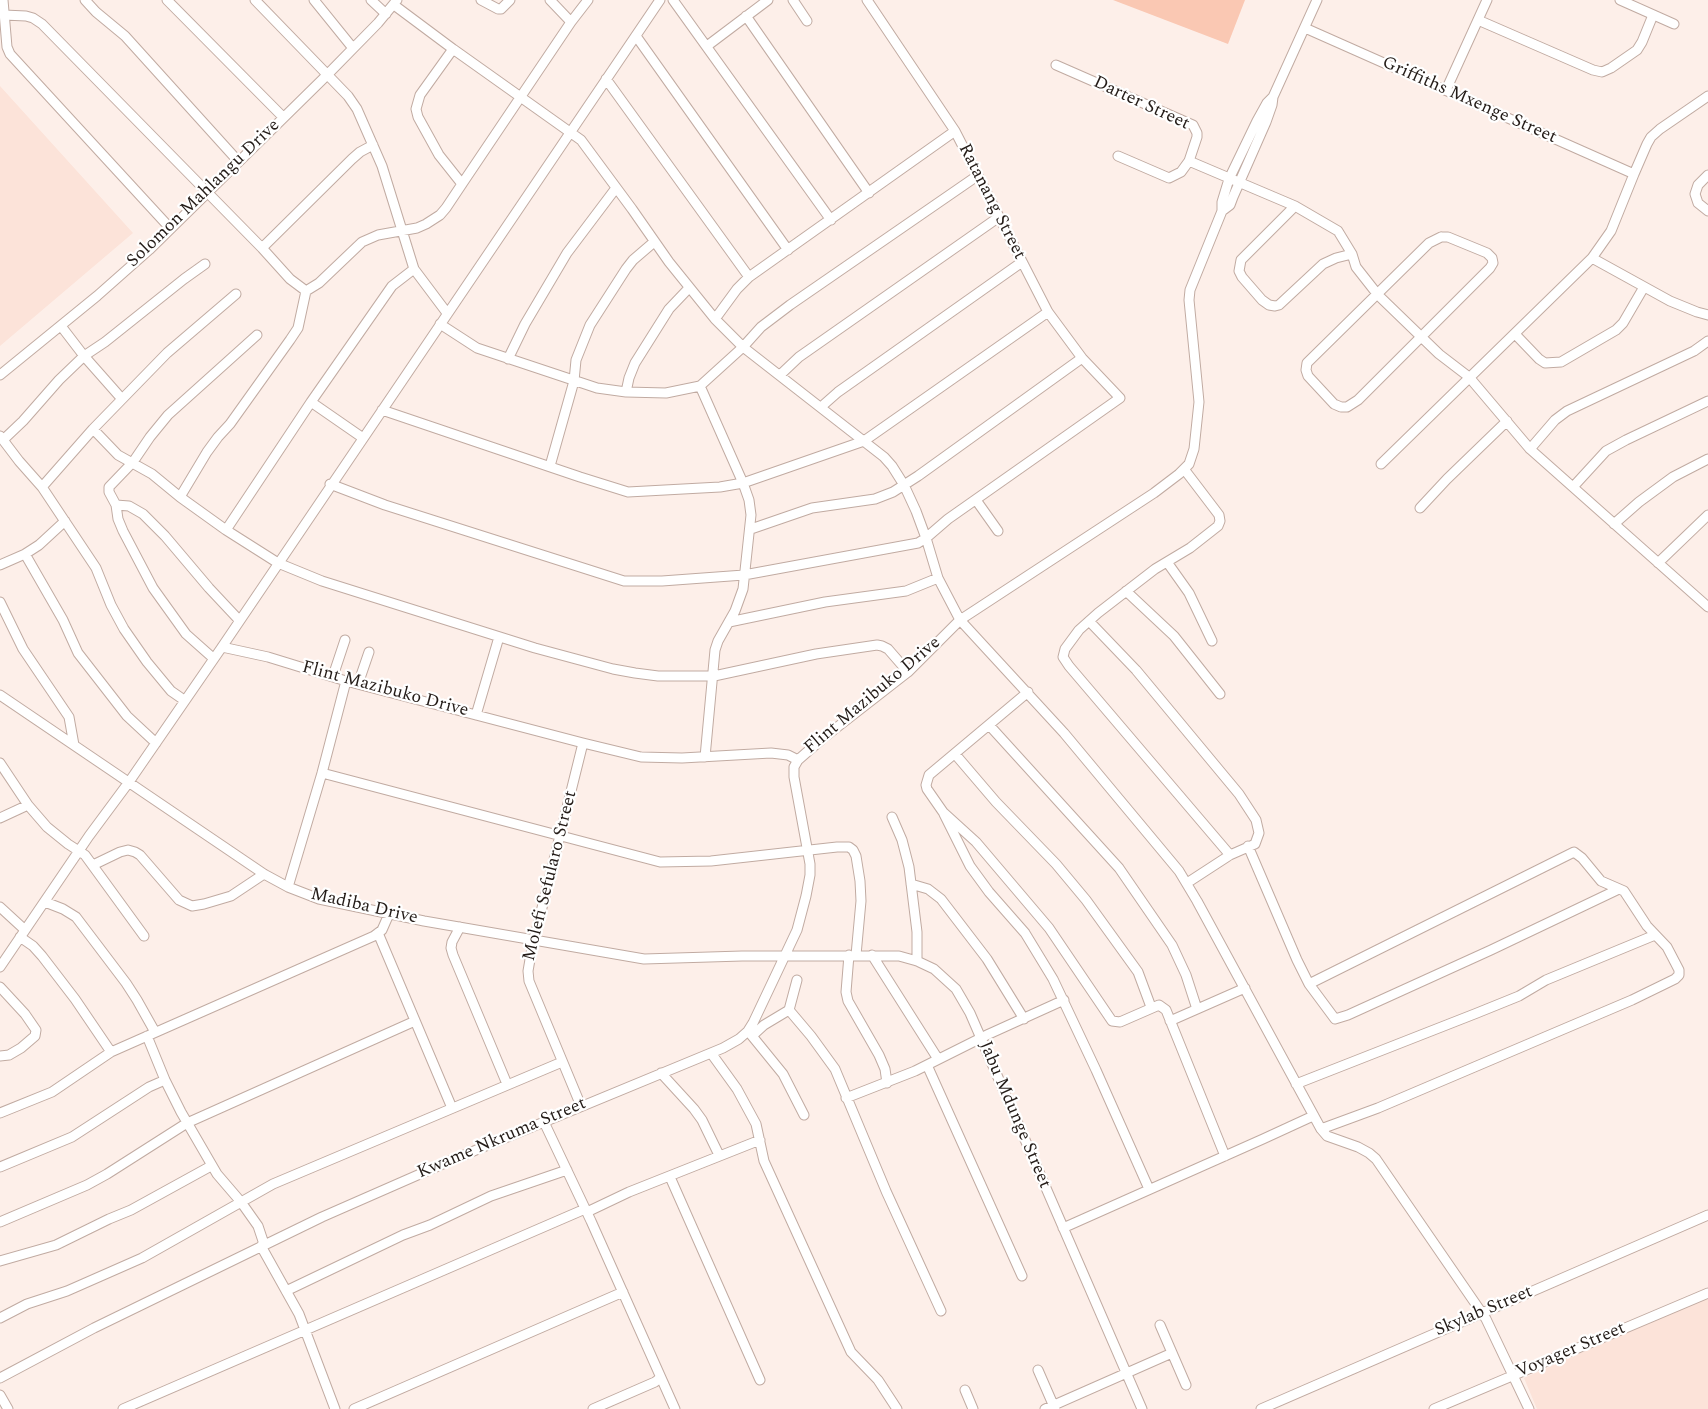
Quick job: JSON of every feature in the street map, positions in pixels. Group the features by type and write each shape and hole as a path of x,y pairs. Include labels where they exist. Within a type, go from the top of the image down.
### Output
{"street":[{"path":"3,0 6,47 17,63 170,228"},
{"path":"85,0 125,36 238,161"},
{"path":"167,0 283,117"},
{"path":"255,0 348,96 357,110 382,166 414,268 447,313"},
{"path":"314,0 352,47"},
{"path":"371,0 386,14"},
{"path":"482,0 498,9 510,0"},
{"path":"550,0 571,22"},
{"path":"180,497 212,444 231,424 298,328 306,291 319,283 362,242 378,235 417,228 432,221 446,207 588,0"},
{"path":"0,967 156,743 660,0"},
{"path":"673,0 831,220"},
{"path":"707,46 768,0"},
{"path":"793,0 807,21"},
{"name":"Ratanang Street","path":"867,0 955,131 1048,312 1082,358 1120,398 976,500"},
{"name":"Flint Mazibuko Drive","path":"1222,211 1230,205 1270,111 1273,97 1317,0"},
{"path":"1446,90 1487,0"},
{"path":"1620,0 1674,24"},
{"path":"395,2 453,49 571,132 588,147 654,242 715,319 743,347 884,457 904,485 926,538 938,578 960,620 1065,733 1187,883 1321,1129 1327,1136 1369,1152 1376,1159 1483,1313 1529,1409"},
{"name":"Solomon Mahlangu Drive","path":"0,375 98,296 149,250 327,75 395,2"},
{"path":"4,15 26,16 42,24 290,279 306,291"},
{"path":"746,15 869,193"},
{"path":"1478,20 1602,72 1620,63 1637,50 1653,15"},
{"name":"Griffiths Mxenge Street","path":"1305,28 1634,174"},
{"path":"636,36 788,250"},
{"path":"453,49 420,95 416,109 439,155 462,184"},
{"name":"Darter Street","path":"1056,64 1193,125 1197,133 1190,161 1181,172 1169,178 1118,156"},
{"path":"606,79 749,277"},
{"path":"1381,464 1592,258 1611,231 1652,137 1708,96"},
{"name":"Flint Mazibuko Drive","path":"222,646 268,657 346,681 641,757 705,757 780,753 788,754 798,760 908,672 960,620 1154,493 1184,469 1191,460 1199,402 1190,290 1222,211 1222,202 1229,179 1267,103 1273,97"},
{"path":"715,319 749,277 955,131"},
{"path":"262,248 352,159 373,145"},
{"name":"Darter Street","path":"1190,161 1239,184 1295,206 1338,231 1352,254 1358,271 1378,295 1439,354 1469,377 1530,449 1707,605"},
{"path":"1708,175 1698,185 1695,194 1698,203 1708,212"},
{"path":"440,324 477,348 597,388 626,392 666,393 700,386 743,347 761,327 790,305 978,176"},
{"path":"508,359 525,324 567,253 616,188"},
{"path":"1295,206 1241,260 1239,271 1242,277 1262,300 1269,305 1279,305 1323,264 1352,254"},
{"path":"780,375 799,357 999,217"},
{"path":"1448,237 1479,249 1492,258 1493,263 1490,268 1421,337 1358,400 1347,407 1341,408 1326,396 1308,376 1306,370 1307,363 1436,238 1448,237"},
{"path":"550,466 573,381 576,360 590,325 626,269 654,242"},
{"path":"1592,258 1644,287 1708,315"},
{"path":"821,407 838,392 1022,262"},
{"path":"184,700 171,691 159,678 130,637 111,605 96,568 42,487 1,438 23,421 59,380 84,356 205,264"},
{"path":"226,530 392,286 414,268"},
{"path":"1515,334 1545,363 1561,362 1616,330 1623,323 1644,287"},
{"path":"626,392 635,363 669,309 689,288"},
{"path":"42,487 93,429 166,353 236,294"},
{"path":"382,410 628,492 720,487 743,483 864,441 1048,312"},
{"path":"61,326 122,399"},
{"path":"213,658 186,634 153,588 123,531 116,505 109,492 110,487 133,462 168,415 257,335"},
{"path":"1530,449 1555,420 1567,411 1694,351 1708,341"},
{"path":"751,529 812,508 885,496 904,485 1082,358"},
{"path":"700,386 750,500 751,529 741,595 715,650 705,757"},
{"path":"1573,487 1600,456 1614,446 1708,401"},
{"path":"311,402 363,438"},
{"path":"1420,508 1507,421"},
{"path":"93,429 118,455 152,474 226,530 278,563 322,581 499,637 602,666 658,676 714,676 816,654 877,645 888,649 908,672"},
{"path":"1614,524 1673,477 1708,459"},
{"path":"1184,469 1215,509 1220,521 1218,526 1190,548 1126,591 1089,621 1063,653 1065,661 1230,855"},
{"path":"330,484 385,505 624,582 744,575 910,545 926,538 937,527 976,500 998,531"},
{"path":"116,505 129,506 143,514 239,620"},
{"path":"1658,563 1708,515"},
{"path":"0,565 39,545 65,521"},
{"path":"25,554 63,620 78,653 127,716 156,743"},
{"path":"1167,562 1189,593 1212,641"},
{"path":"729,622 825,602 906,591 938,578"},
{"path":"1126,591 1174,636 1220,694"},
{"path":"0,602 22,649 69,717 74,745"},
{"path":"1089,621 1136,670 1247,803 1256,819 1259,833 1257,841 1230,855 1187,883"},
{"path":"476,715 499,637"},
{"path":"333,676 345,640"},
{"path":"358,684 369,652"},
{"path":"288,886 322,773 346,681"},
{"path":"1028,692 929,775 926,780 927,789 943,812 970,866 1031,943 1053,979 1149,1189"},
{"name":"Madiba Drive","path":"0,695 264,874 325,900 534,941 644,959 785,956"},
{"path":"989,725 1119,868 1172,945 1186,975 1197,1009"},
{"name":"Molefi Sefularo Street","path":"581,1106 529,981 528,968 583,743"},
{"path":"955,754 1086,900 1138,972 1151,1007"},
{"name":"Kwame Nkruma Street","path":"0,1378 84,1333 262,1245 376,1193 711,1053 750,1034 797,930 810,875 808,851 794,777 794,767 798,760"},
{"path":"0,763 47,827 85,855 144,936"},
{"path":"322,773 660,862 690,862 844,846 853,850 860,874 861,901 846,992 848,1001 879,1054 885,1070 886,1083"},
{"path":"0,818 28,804"},
{"path":"943,812 976,842 1034,910 1067,953 1112,1020 1120,1022 1159,1005 1166,1010 1225,1156"},
{"path":"892,817 906,852 917,932 917,961"},
{"path":"1248,846 1291,948 1309,984 1335,1019 1511,941 1618,890"},
{"path":"93,865 120,852 128,850 135,852 179,900 192,906 231,896 264,874"},
{"path":"1309,984 1571,853 1577,853 1601,881 1624,891 1647,926 1666,947 1678,966 1679,975 1675,980 1621,1005 1389,1104 1321,1129"},
{"path":"911,884 928,889 941,899 987,959 1024,1019"},
{"path":"45,902 76,917 137,1000 151,1034 165,1080 187,1124 211,1166 258,1226 262,1245 299,1314 335,1409"},
{"path":"0,907 75,999 111,1052"},
{"path":"0,1113 51,1092 111,1052 378,933 384,927 389,914"},
{"path":"460,927 452,942 453,955 507,1084"},
{"path":"378,933 452,1108"},
{"path":"1296,1084 1519,996 1546,980 1655,935"},
{"name":"Jabu Mdunge Street","path":"785,956 899,956 917,961 941,974 956,989 970,1013 1142,1409"},
{"path":"872,956 938,1059"},
{"path":"797,980 789,1010 750,1034 783,1074 804,1115"},
{"path":"0,987 25,1014 36,1030 35,1036 21,1048 9,1056 0,1056"},
{"path":"1170,1021 1245,988"},
{"path":"846,1098 927,1065 1064,1000"},
{"path":"789,1010 835,1069 886,1191 941,1311"},
{"path":"0,1222 97,1180 187,1124 415,1021"},
{"path":"711,1053 742,1098 756,1124 764,1161 850,1352 878,1380 897,1409"},
{"path":"0,1318 27,1304 67,1291 142,1258 273,1184 562,1062"},
{"path":"927,1065 1022,1276"},
{"path":"661,1073 702,1120 719,1155"},
{"path":"0,1167 72,1137 149,1087 165,1080"},
{"path":"1063,1228 1313,1116"},
{"path":"544,1122 675,1409"},
{"path":"123,1409 624,1194 760,1140"},
{"path":"0,1261 56,1245 131,1210 211,1166"},
{"path":"286,1291 403,1235 491,1197 567,1170"},
{"path":"670,1177 760,1380"},
{"name":"Skylab Street","path":"1261,1409 1708,1215"},
{"path":"354,1409 623,1293"},
{"name":"Voyager Street","path":"1434,1409 1708,1293"},
{"path":"1160,1326 1186,1385"},
{"path":"1038,1370 1051,1408 1172,1353"},
{"path":"593,1409 660,1378"},
{"path":"965,1390 973,1409"},
{"path":"0,1395 8,1409"}],"shaded area":[{"path":"1113,0 1245,0 1228,44"},
{"path":"0,86 133,233 0,346"},
{"path":"1708,1297 1708,1409 1537,1409 1524,1378"}]}
